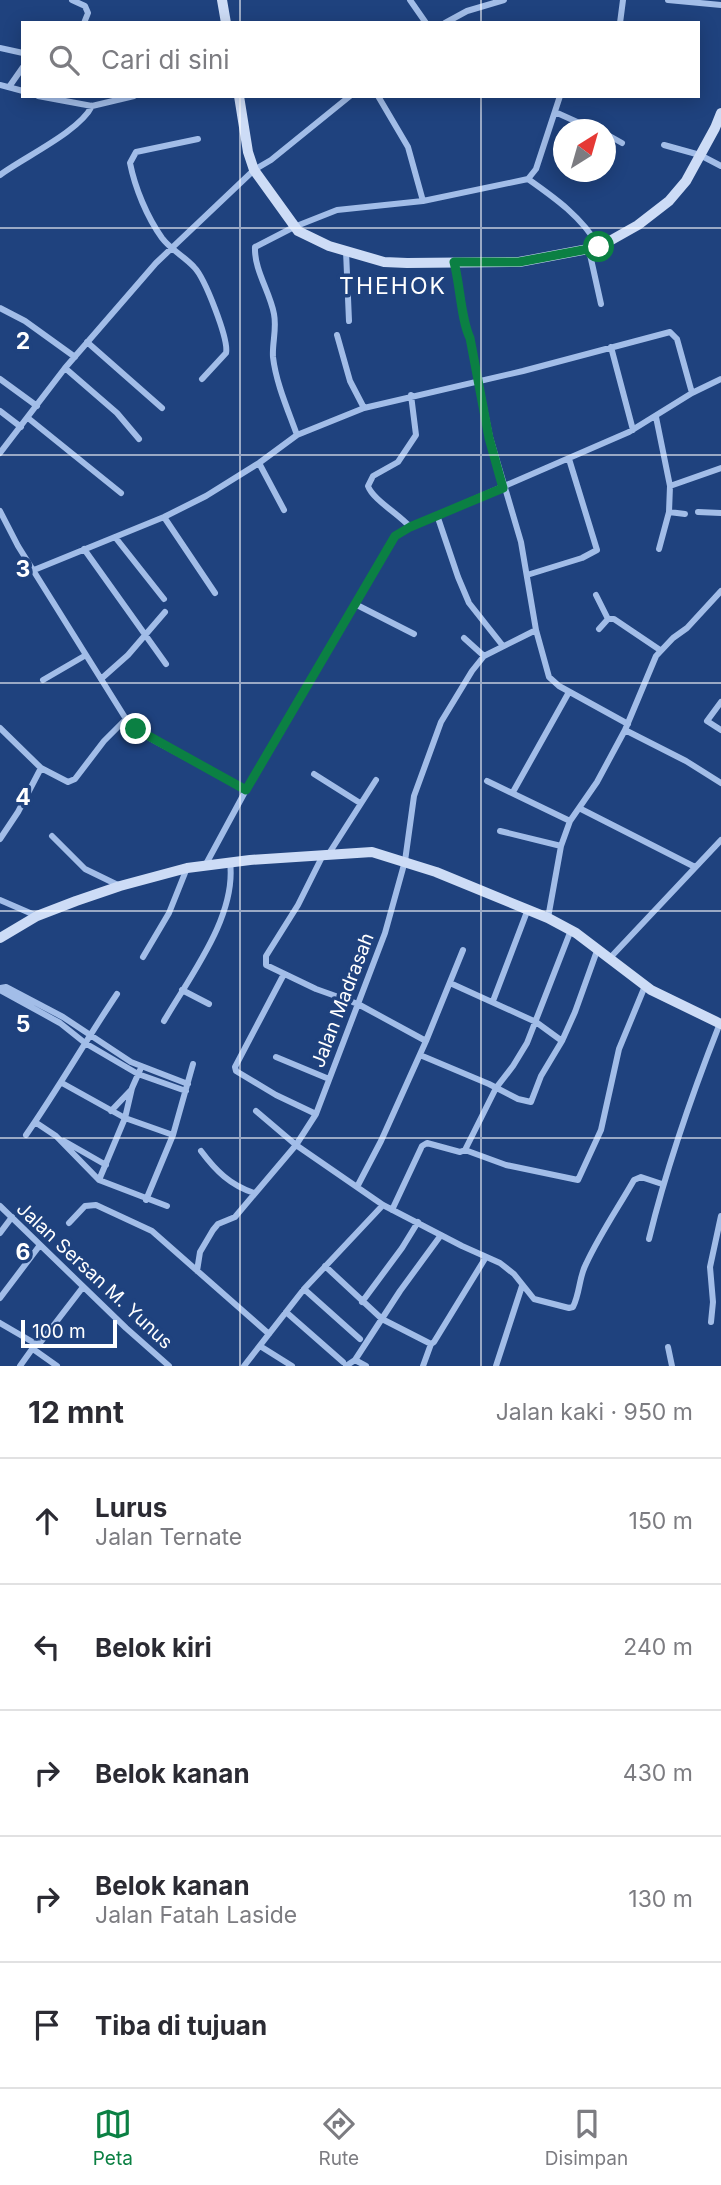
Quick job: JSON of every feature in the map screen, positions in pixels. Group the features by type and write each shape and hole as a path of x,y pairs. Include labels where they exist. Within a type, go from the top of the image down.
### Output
{"main road":[{"path":"222,0 226,21"},
{"path":"239,98 248,152 254,170 294,226 317,242 384,262 519,262 594,249 659,211 686,181 718,129 721,113"},
{"path":"0,938 37,916 120,886 187,868 206,864 372,852 405,861 548,918 598,948 609,959 666,999 720,1023"}],"street":[{"path":"72,0 85,6 88,13 85,21"},
{"path":"410,0 425,21"},
{"path":"449,21 467,11 502,0"},
{"path":"620,21 623,0"},
{"path":"668,0 721,5"},
{"path":"0,48 21,53"},
{"path":"9,87 21,70"},
{"path":"0,85 21,90"},
{"path":"49,98 92,106 126,98"},
{"path":"0,453 65,368 156,263 254,170 271,160 348,98"},
{"path":"379,98 408,146 423,201"},
{"path":"297,435 273,356 276,336 274,312 254,251 257,245 294,226 337,210 423,201 528,179 536,169 559,98"},
{"path":"0,175 59,137 86,116 92,106"},
{"path":"555,112 571,119"},
{"path":"198,139 136,152 130,163 134,181 160,235 171,250 196,269 226,339 226,353 202,379"},
{"path":"616,139 622,142"},
{"path":"664,145 700,155 721,166"},
{"path":"528,179 583,223 594,249 601,304"},
{"path":"346,251 349,321"},
{"path":"454,262 477,380 503,488 515,522 536,630 549,677 559,686 721,783"},
{"path":"0,308 25,321 75,357"},
{"path":"34,570 164,517 206,496 297,435 364,408 673,333 692,393"},
{"path":"337,335 348,374 364,408"},
{"path":"87,342 162,408"},
{"path":"611,347 633,430"},
{"path":"65,368 117,413 139,439"},
{"path":"0,379 37,406"},
{"path":"206,864 246,790 395,536 410,527 633,430 692,393 721,379"},
{"path":"410,527 372,493 368,486 373,476 398,462 416,435 411,396"},
{"path":"0,411 21,427"},
{"path":"656,416 670,486 669,512 659,549"},
{"path":"28,418 121,493"},
{"path":"527,575 582,558 597,550 569,458"},
{"path":"259,463 284,510"},
{"path":"670,486 721,468"},
{"path":"0,511 18,546 126,719 148,737 246,790"},
{"path":"669,512 685,514"},
{"path":"698,512 721,513"},
{"path":"437,515 469,603 503,646"},
{"path":"164,517 215,593"},
{"path":"115,537 164,599"},
{"path":"84,549 166,664"},
{"path":"548,918 561,846 570,821 597,782 626,727 660,650 687,628 721,591"},
{"path":"596,595 608,619"},
{"path":"355,604 414,635"},
{"path":"100,679 145,636 165,612"},
{"path":"608,619 619,621 660,650"},
{"path":"599,629 608,619"},
{"path":"464,638 484,656 536,630"},
{"path":"43,680 86,655"},
{"name":"Jalan Madrasah","path":"197,1271 200,1252 213,1230 218,1224 235,1217 296,1145 316,1114 385,933 405,861 414,796 426,758 442,722 484,656"},
{"path":"513,792 569,692"},
{"path":"721,702 707,721 721,730"},
{"path":"0,728 41,768 72,782 104,741 126,719"},
{"path":"0,839 41,768"},
{"path":"314,774 360,803"},
{"path":"376,780 326,855 265,960 266,965 316,989 358,1004 426,1041"},
{"path":"487,781 570,821"},
{"path":"579,808 695,867"},
{"path":"500,831 561,846"},
{"path":"52,836 85,869 120,886"},
{"path":"609,959 721,840"},
{"path":"164,1021 217,928 231,887 230,862"},
{"path":"143,957 169,913 187,868"},
{"path":"0,900 37,916"},
{"path":"493,1001 528,909"},
{"path":"392,1210 422,1146 427,1143 463,1153 466,1150 496,1087 513,1066 536,1022 571,930"},
{"path":"420,1055 518,1099 531,1102 541,1076 562,1041 598,948"},
{"path":"356,1187 381,1142 463,950"},
{"path":"284,974 235,1067 236,1071 267,1090 316,1114"},
{"path":"450,984 536,1022 562,1041"},
{"path":"466,1150 506,1165 578,1181 601,1129 619,1049 645,986"},
{"path":"0,989 6,987 29,998 61,1020 90,1034 140,1070"},
{"path":"181,990 209,1004"},
{"path":"26,1135 117,994"},
{"path":"61,1020 85,1043 140,1070 187,1088"},
{"path":"649,1238 662,1184 720,1023"},
{"path":"275,1057 329,1079"},
{"path":"146,1200 173,1135 193,1064"},
{"path":"99,1180 125,1118 132,1088 140,1070"},
{"path":"62,1083 125,1118 173,1135"},
{"path":"111,1111 132,1088"},
{"path":"256,1111 296,1145 383,1205 499,1263 514,1274 534,1299 569,1308 573,1307 585,1265 634,1180 641,1177 662,1184"},
{"path":"35,1122 106,1165"},
{"path":"56,1136 99,1180 167,1206"},
{"path":"201,1151 214,1168 235,1187 254,1194"},
{"path":"69,1223 85,1206 96,1205 152,1231 269,1334"},
{"path":"244,1366 304,1289 383,1205"},
{"name":"Jalan Sersan M. Yunus","path":"0,1206 169,1366"},
{"path":"711,1322 713,1302 710,1267 721,1216"},
{"path":"0,1233 12,1217"},
{"path":"362,1302 418,1223"},
{"path":"286,1312 345,1364 355,1360 441,1235"},
{"path":"0,1298 40,1245"},
{"path":"423,1366 431,1344 486,1257"},
{"path":"325,1266 382,1319 431,1344"},
{"path":"496,1366 522,1286"},
{"path":"20,1366 83,1287"},
{"path":"304,1289 360,1339"},
{"path":"0,1323 35,1346 57,1366"},
{"path":"260,1346 292,1366"},
{"path":"668,1347 672,1366"},
{"path":"355,1360 366,1366"}],"district":[{"name":"THEHOK","path":"393,286"}],"route":[{"path":"136,729 246,790 395,536 410,527 503,488 489,438 454,262 519,262 599,247"}]}
